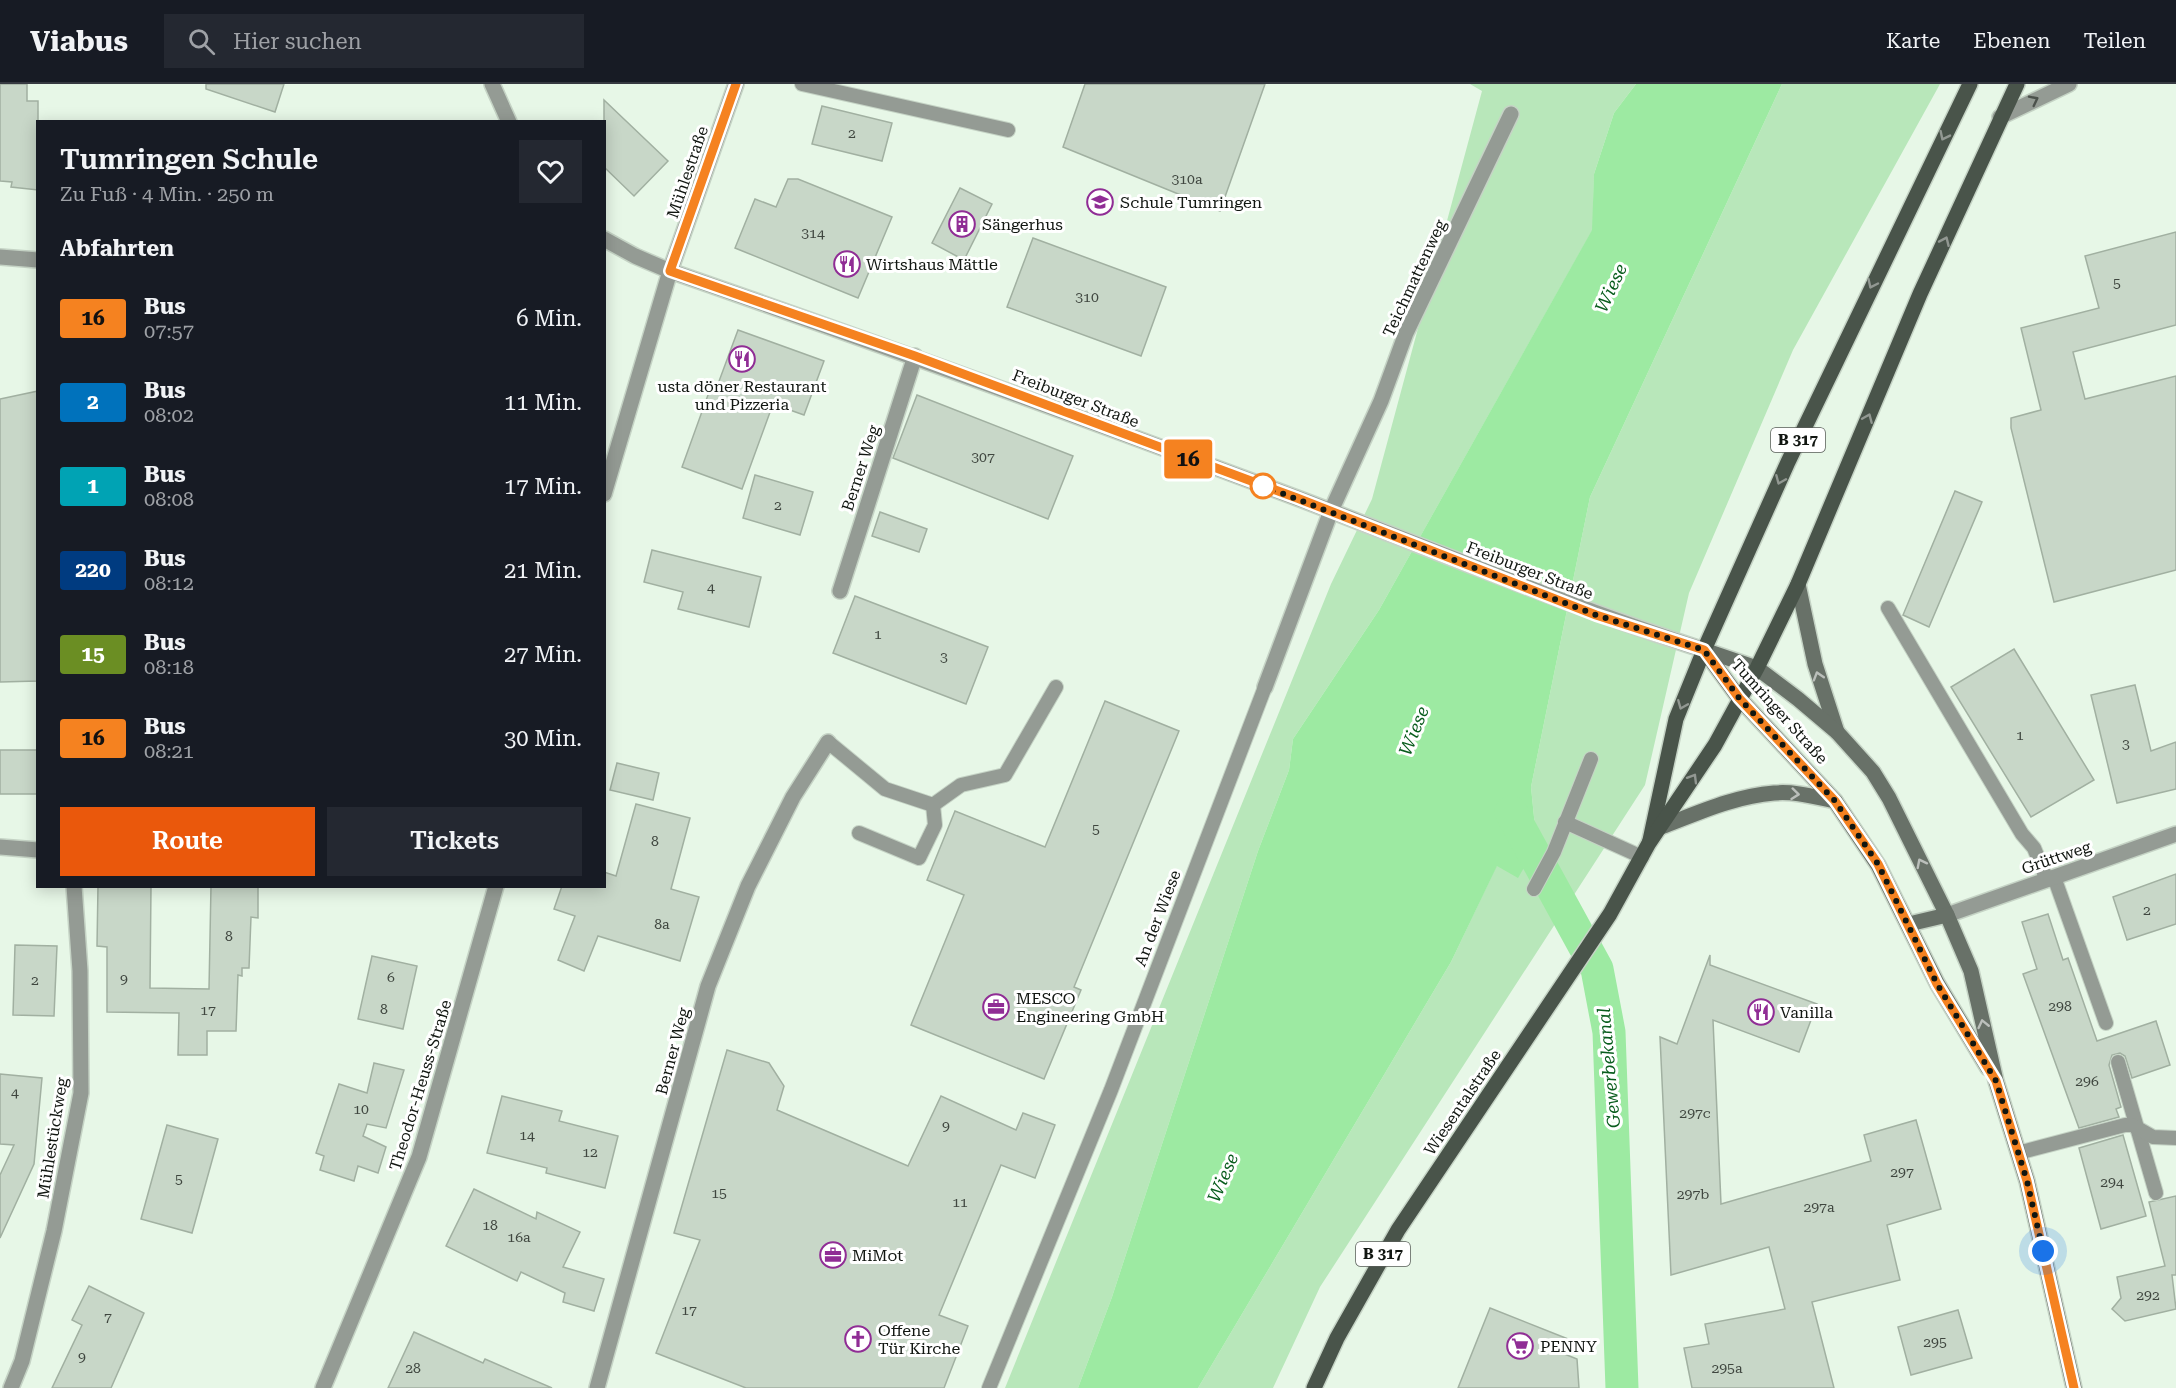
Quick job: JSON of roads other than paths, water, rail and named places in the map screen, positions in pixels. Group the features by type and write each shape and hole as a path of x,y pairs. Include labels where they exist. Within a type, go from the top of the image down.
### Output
{"main road":[{"name":"B 317","path":"1649,843 1676,719 1704,650 1788,462 1970,84"},
{"name":"B 317","path":"1649,843 1662,827 1715,745 1757,668 1797,584 1920,294 2017,84"},
{"path":"1797,584 1815,664 1837,732"},
{"name":"Tumringer Straße","path":"1704,650 1757,668 1837,732 1873,772 1889,798 1947,915 1971,971 1996,1081 2018,1153 2052,1286 2074,1388"},
{"name":"Tumringer Straße","path":"1704,650 1739,698 1835,801 1878,864 1937,984 1996,1081"},
{"path":"1662,827 1727,802 1754,796 1797,794 1835,801"},
{"name":"Wiesentalstraße","path":"1314,1388 1337,1338 1398,1230 1610,915 1649,843"},
{"path":"1909,924 1947,915"}],"street":[{"path":"492,84 508,120"},
{"name":"Mühlestraße","path":"670,271 736,84"},
{"path":"2000,117 2069,84"},
{"name":"Teichmattenweg","path":"1356,460 1406,333 1511,114"},
{"name":"Freiburger Straße","path":"606,240 670,271 915,356 1331,511 1596,615 1704,650"},
{"path":"0,257 36,260"},
{"path":"606,487 670,271"},
{"name":"Berner Weg","path":"840,591 915,356"},
{"name":"An der Wiese","path":"1265,687 1331,511 1356,460"},
{"name":"Berner Weg","path":"597,1388 708,987 748,886 793,797 828,742"},
{"name":"Grüttweg","path":"1947,915 2176,834"},
{"path":"0,847 36,850"},
{"name":"Mühlestückweg","path":"11,1388 22,1360 54,1230 81,1093 81,971 74,888"},
{"name":"Theodor-Heuss-Straße","path":"323,1388 419,1157 494,888"}],"lane":[{"path":"802,84 1008,130"},
{"path":"1888,608 2022,834 2034,848 2051,878 2106,1023"},
{"path":"933,805 961,785 1005,775 1056,687"},
{"name":"An der Wiese","path":"989,1388 1111,1090 1265,687"},
{"path":"828,742 885,789 933,805"},
{"path":"1534,889 1554,852 1591,759"},
{"path":"859,833 919,858 935,825 933,805"},
{"path":"1566,822 1642,857"},
{"path":"2118,1062 2156,1193"},
{"path":"2018,1153 2125,1125 2137,1128 2153,1137 2176,1138"}],"water":[{"name":"Wiese","path":"1636,84 1782,84 1590,497 1531,787 1535,827 1542,837 1518,878 1497,866 1451,962 1198,1388 1078,1388 1112,1297 1258,851 1289,770 1293,739 1379,610 1592,230 1594,174 1614,113"}],"waterway":[{"name":"Gewerbekanal","path":"1511,812 1597,969 1609,1032 1622,1388"}],"place":[{"name":"Schule Tumringen","path":"1100,202"},
{"name":"Sängerhus","path":"962,224"},
{"name":"Wirtshaus Mättle","path":"847,264"},
{"name":"usta döner Restaurant und Pizzeria","path":"742,359"},
{"name":"MESCO Engineering GmbH","path":"996,1007"},
{"name":"Vanilla","path":"1761,1012"},
{"name":"MiMot","path":"833,1255"},
{"name":"Offene Tür Kirche","path":"858,1339"},
{"name":"PENNY","path":"1520,1346"}]}
